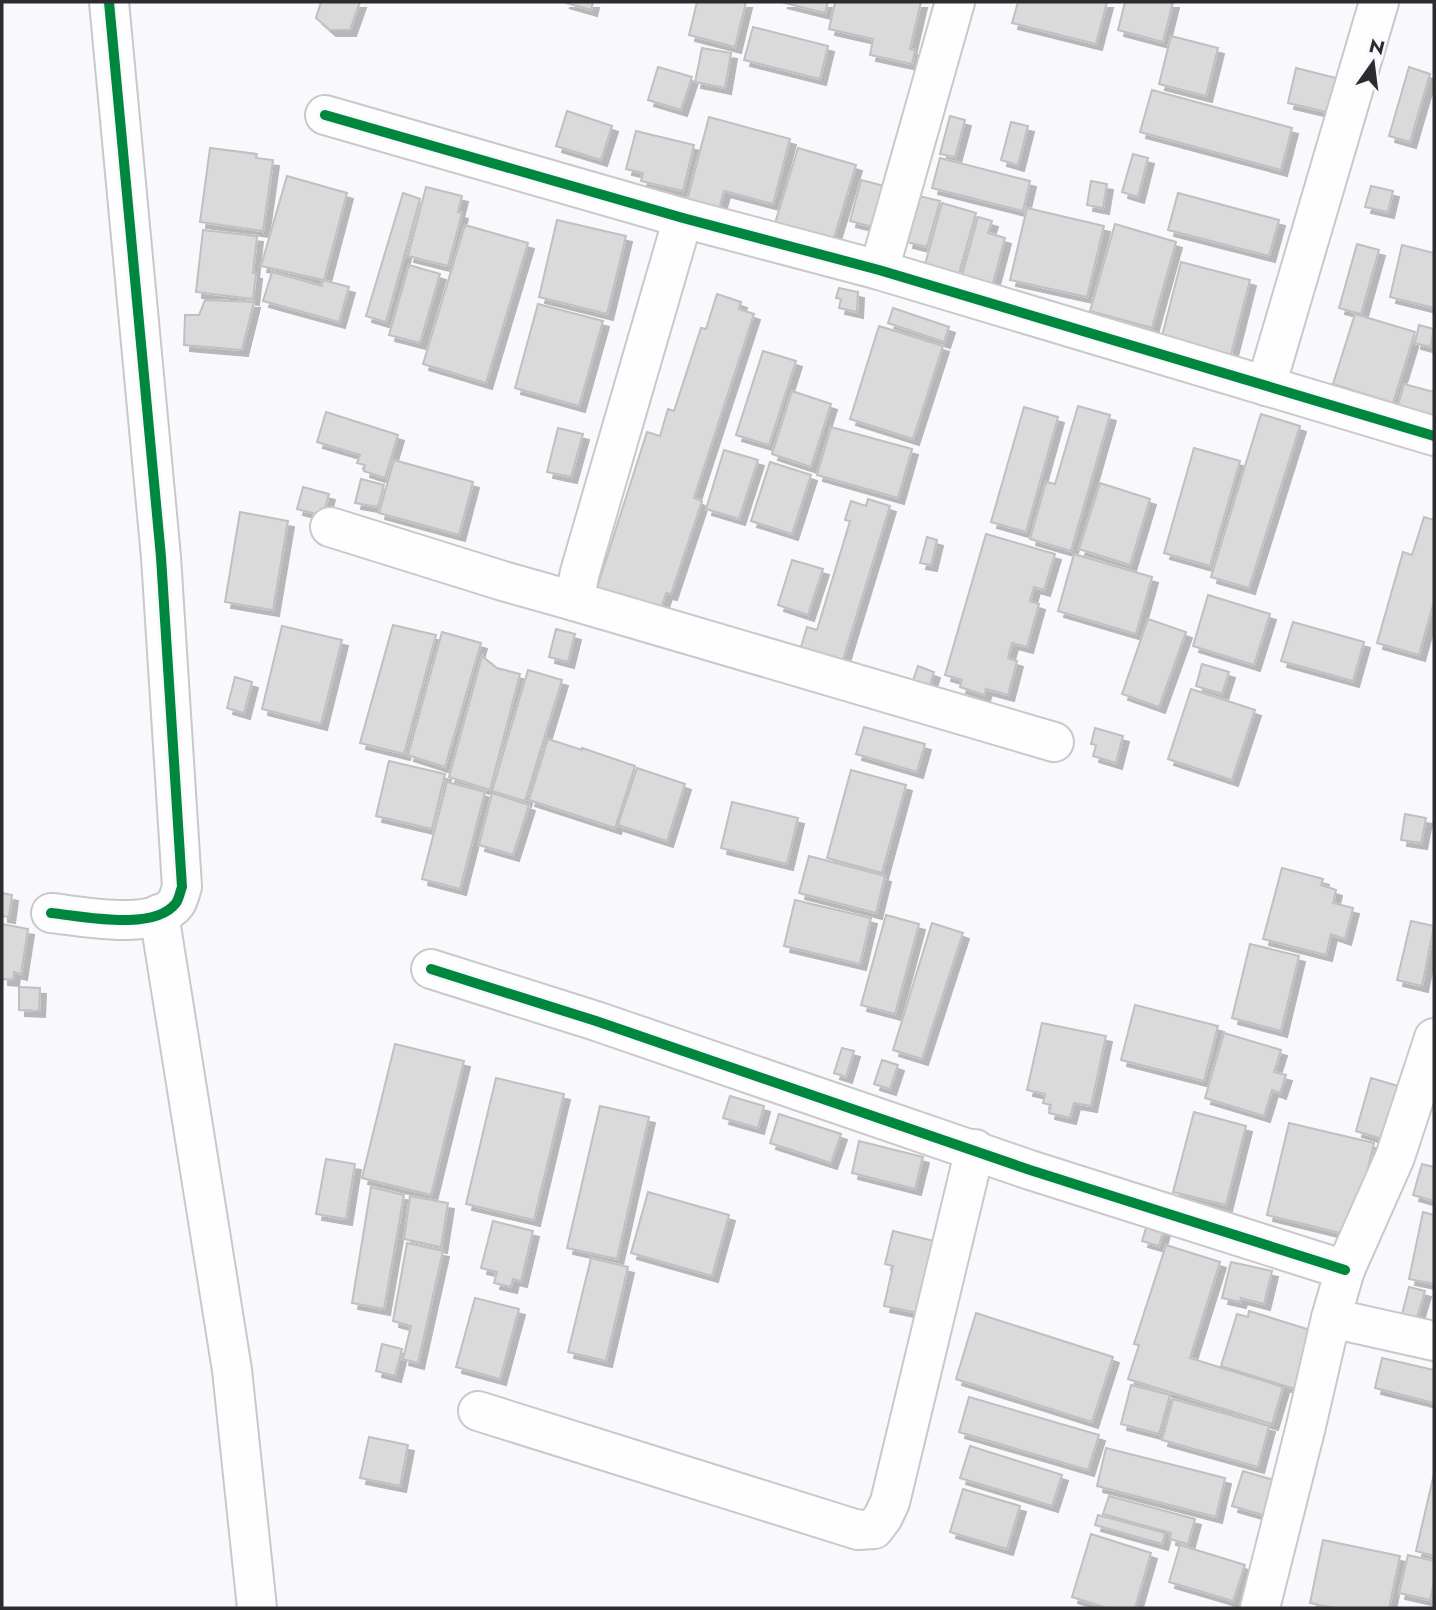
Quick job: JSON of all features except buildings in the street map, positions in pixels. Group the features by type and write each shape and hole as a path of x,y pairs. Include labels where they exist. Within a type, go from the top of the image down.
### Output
{"street":[{"path":"51,913 142,919 159,914 176,902 183,887 161,557 109,2"},
{"path":"879,270 955,2"},
{"path":"1266,386 1380,2"},
{"path":"325,114 683,218 879,270 1434,436"},
{"path":"574,601 580,572 683,218"},
{"path":"330,527 503,581 1054,742"},
{"path":"159,914 232,1370 257,1608"},
{"path":"430,969 596,1021 1030,1170 1345,1270"},
{"path":"1260,1608 1345,1270 1395,1157 1434,1038"},
{"path":"478,1411 858,1530 874,1529 890,1502 975,1149"},
{"path":"1331,1318 1434,1341"}],"cycle path":[{"path":"51,913 117,920 152,917 166,912 176,903 182,887 161,557 109,2"},
{"path":"325,115 683,218 879,270 1434,436"},
{"path":"431,969 596,1021 1030,1170 1345,1270"}]}
